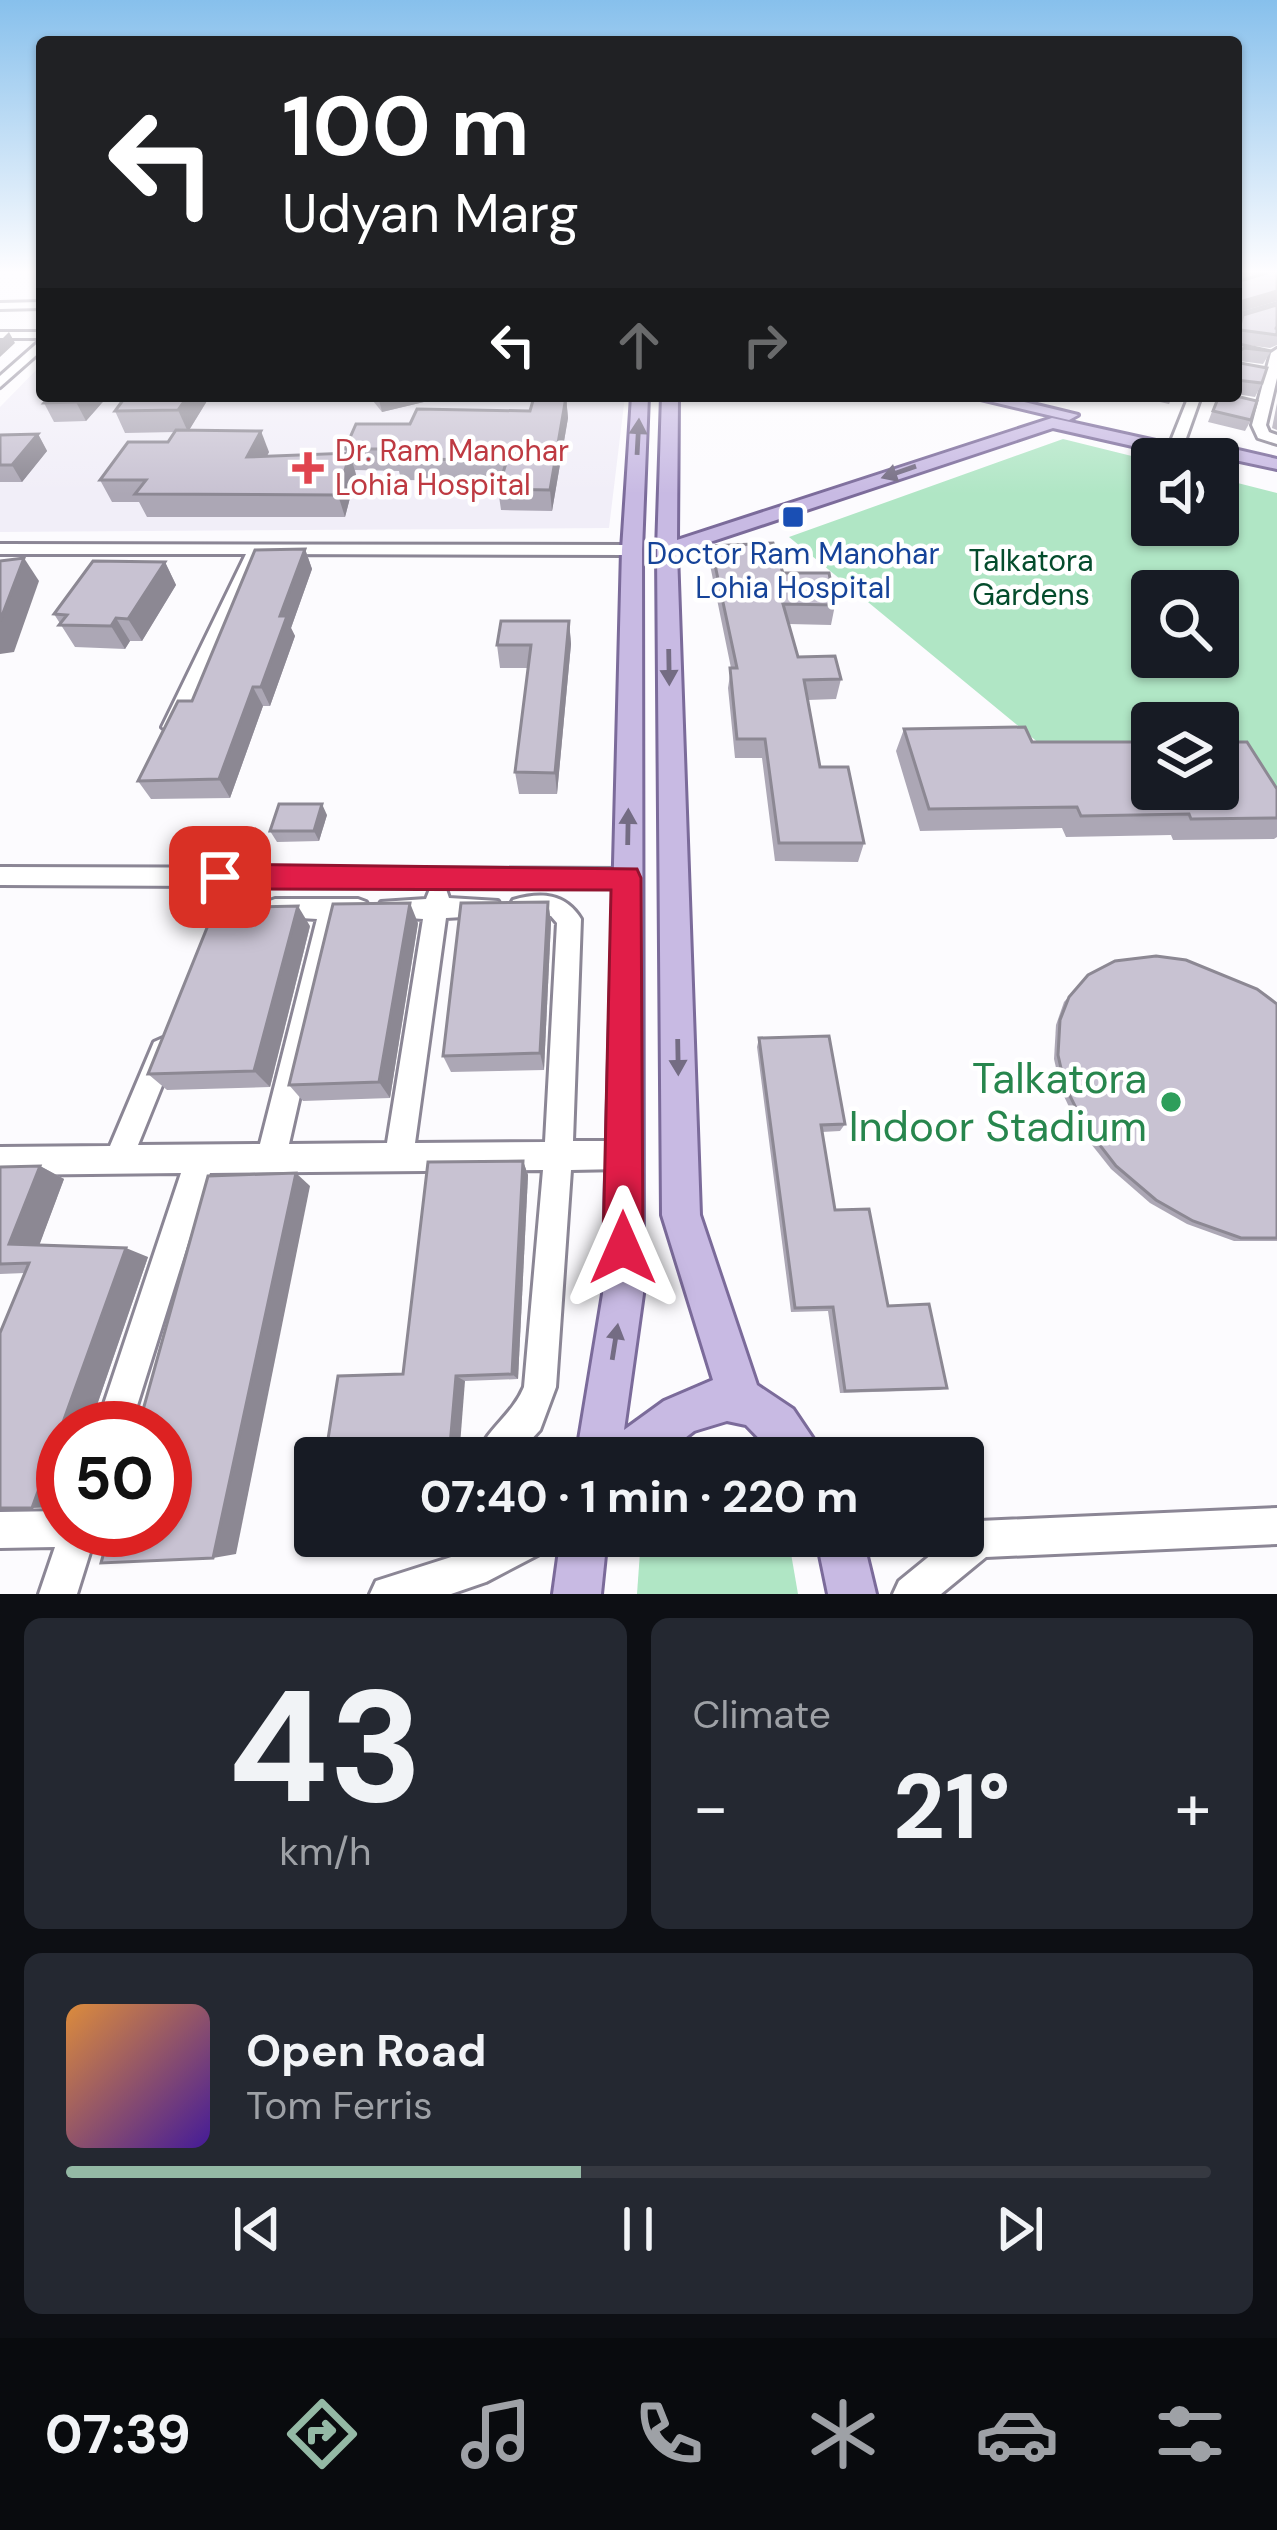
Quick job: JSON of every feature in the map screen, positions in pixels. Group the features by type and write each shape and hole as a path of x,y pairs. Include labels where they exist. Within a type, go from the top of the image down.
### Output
{"main road":[{"path":"601,1437 623,1294 632,550 640,402"},
{"path":"670,402 667,550 681,1215 741,1401"},
{"path":"997,402 1016,422 1010,435"},
{"path":"1001,402 1169,438"},
{"path":"667,550 1052,422 1131,439"},
{"path":"1239,455 1277,464"},
{"path":"1239,465 1277,474"},
{"path":"668,510 689,522 723,531"},
{"path":"652,1437 674,1419 707,1406 741,1401 773,1418 788,1437"},
{"path":"577,1594 581,1557"},
{"path":"844,1557 852,1594"}],"street":[{"path":"0,383 36,346"},
{"path":"1256,354 1276,355 1260,431 1277,440"},
{"path":"0,362 21,362"},
{"path":"1254,372 1271,376"},
{"path":"1179,438 1193,402"},
{"path":"1246,403 1268,404"},
{"path":"0,549 632,550"},
{"path":"161,749 257,549"},
{"path":"0,876 626,878"},
{"path":"399,1157 440,878"},
{"path":"253,909 556,906 568,913 559,1156 540,1388 528,1418 511,1437"},
{"path":"271,1159 331,908"},
{"path":"118,1160 172,1027"},
{"path":"0,1161 623,1155"},
{"path":"121,1401 200,1159"},
{"path":"984,1536 1277,1526"},
{"path":"0,1530 36,1529"},
{"path":"58,1594 70,1557"},
{"path":"389,1594 473,1570 497,1557"},
{"path":"912,1594 950,1557"}],"shaded area":[{"name":"Dr. Ram Manohar Lohia Hospital","path":"36,370 36,402 624,402 609,528 0,532 0,407"}],"green space":[{"name":"Talkatora Gardens","path":"1063,439 1131,456 1131,546 1239,546 1239,483 1277,493 1277,836 1239,789 1239,702 1131,702 1131,760 1057,758 789,537"},
{"path":"640,1557 792,1557 798,1594 637,1594"}],"building":[{"path":"1242,363 1267,368 1262,383 1242,381"},
{"path":"1242,397 1257,401 1251,420 1213,411 1217,402 1242,402"},
{"path":"122,402 184,402 178,410 115,411"},
{"path":"533,402 565,402 550,490 498,489 507,460 396,459 400,449 345,449 356,424 410,424 417,409 530,411"},
{"path":"176,430 261,431 247,457 350,453 338,495 135,494 146,480 100,480 128,442 168,442"},
{"path":"38,434 12,465 0,465 0,435"},
{"path":"773,543 783,573 829,573 835,605 783,604 798,657 835,656 841,679 804,680 820,767 848,767 864,843 779,843 765,739 737,739 730,668 737,668 711,546"},
{"path":"305,549 261,687 253,687 219,779 138,781 178,701 192,701 255,550"},
{"path":"24,558 0,621 0,561"},
{"path":"93,561 165,562 128,619 116,618 111,626 59,625 67,615 54,614"},
{"path":"501,621 569,621 555,773 515,772 531,645 497,645"},
{"path":"1025,727 1032,742 1131,742 1131,810 1239,810 1239,742 1247,742 1277,789 1277,818 1081,816 1077,807 929,809 904,729"},
{"path":"279,804 322,804 314,831 270,831"},
{"path":"548,902 540,1053 443,1056 461,903"},
{"path":"410,903 379,1082 289,1085 333,904"},
{"path":"298,906 254,1071 148,1074 215,908"},
{"name":"Talkatora Indoor Stadium","path":"1156,956 1186,960 1257,989 1277,1004 1277,1238 1241,1238 1193,1221 1156,1200 1116,1166 1085,1126 1065,1086 1058,1055 1060,1020 1069,997 1088,975 1115,961"},
{"path":"829,1036 845,1124 821,1125 835,1210 869,1209 888,1306 929,1304 947,1388 845,1391 833,1307 795,1308 759,1038"},
{"path":"523,1161 512,1374 456,1376 451,1437 328,1437 338,1376 403,1374 428,1162"},
{"path":"40,1166 9,1244 126,1248 71,1401 36,1401 32,1508 0,1508 0,1333 29,1263 0,1264 0,1167"},
{"path":"296,1173 213,1558 101,1563 103,1557 192,1557 192,1401 146,1401 208,1176"}],"place":[{"name":"Dr. Ram Manohar Lohia Hospital","path":"308,468"},
{"name":"Doctor Ram Manohar Lohia Hospital","path":"793,517"},
{"name":"Talkatora Indoor Stadium","path":"1171,1102"}],"route":[{"path":"220,877 626,878 623,1248"}]}
